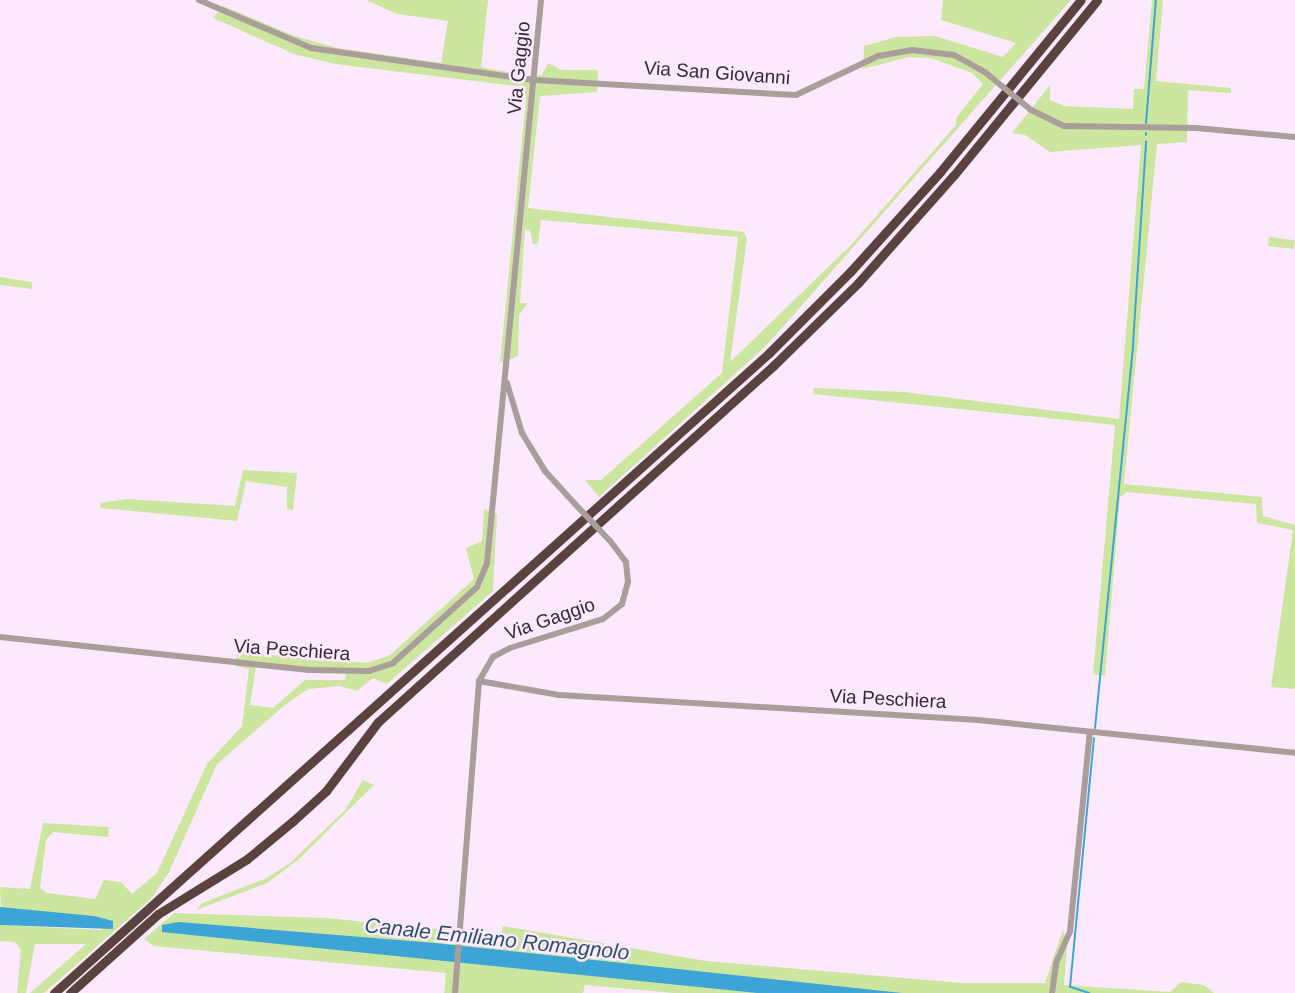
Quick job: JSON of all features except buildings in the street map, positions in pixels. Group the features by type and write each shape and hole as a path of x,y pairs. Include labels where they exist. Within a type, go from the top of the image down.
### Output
{"highway":[{"path":"54,993 769,353 850,272 940,172 1081,0"},
{"path":"70,993 158,915 247,859 293,821 326,791 378,722 783,357 858,283 954,175 1097,0"}],"street":[{"name":"Via San Giovanni","path":"199,0 312,48 534,80 796,95 877,56 912,50 954,55 986,73 1031,110 1063,126 1196,128 1295,137"},
{"name":"Via Gaggio","path":"504,389 541,0"},
{"name":"Via Gaggio","path":"478,681 493,657 603,620 622,604 628,582 625,562 610,541 545,471 522,433 505,377"},
{"name":"Via Peschiera","path":"0,637 309,670 369,671 393,663 477,587 487,563 504,389"},
{"name":"Via Peschiera","path":"478,681 559,695 978,720 1295,754"},
{"path":"455,993 478,681"},
{"path":"1052,993 1056,963 1070,931 1090,732"}],"green space":[{"path":"366,0 488,0 481,67 532,77 542,75 548,63 562,70 598,70 597,92 540,96 528,208 744,232 747,239 730,362 850,246 956,125 956,118 983,84 972,73 931,58 909,57 863,69 864,46 896,37 935,36 1003,57 1016,43 941,20 943,0 1071,0 766,346 599,497 585,480 601,480 722,373 738,237 541,220 538,243 533,245 530,230 525,230 520,303 528,303 519,315 518,356 500,363 526,98 524,87 335,64 294,54 213,18 223,6 295,36 337,48 441,63 448,21 397,14"},
{"path":"1152,0 1163,0 1156,81 1231,88 1231,93 1188,90 1187,142 1157,144 1124,484 1262,497 1263,516 1295,525 1295,689 1271,687 1293,530 1257,523 1256,504 1127,492 1120,497 1105,676 1093,674 1115,425 813,394 814,388 904,392 1119,419 1141,145 1050,152 1025,135 1012,133 1050,85 1050,100 1064,106 1133,109 1134,89 1144,89"},
{"path":"1269,237 1295,240 1294,249 1268,246"},
{"path":"0,277 32,282 32,289 0,285"},
{"path":"243,470 297,473 293,510 287,509 287,487 246,481 237,521 101,508 100,503 127,499 235,506"},
{"path":"484,509 497,514 493,591 387,684 373,678 357,691 340,686 308,689 285,705 217,764 169,872 152,898 44,993 30,993 86,944 35,944 26,993 17,993 21,950 15,942 0,941 0,925 102,930 101,919 94,916 1,910 0,887 30,889 43,823 109,827 108,837 53,832 46,840 40,888 47,893 95,899 104,880 121,882 132,894 157,873 207,764 242,726 249,669 236,666 237,652 367,663 390,655 474,579 466,548 482,541","holes":["256,667 346,674 345,680 305,680 273,708 250,705"]},
{"path":"363,780 374,785 298,860 267,883 196,910 202,903 267,878 290,863 345,810"},
{"path":"174,913 326,918 501,935 503,926 706,961 962,983 1045,983 1063,929 1067,946 1064,985 1170,992 1181,982 1204,985 1214,993 674,993 585,985 583,993 444,993 446,973 154,946 144,939"}],"water":[{"path":"0,907 94,916 113,921 113,929 0,925"},
{"path":"179,922 435,943 902,993 757,993 162,932 162,925"}],"waterway":[{"path":"1146,123 1156,0"},
{"path":"1095,728 1133,344 1146,141"},
{"path":"1089,993 1070,987 1094,738"}],"water label":[{"name":"Canale Emiliano Romagnolo","path":"497,939"}]}
